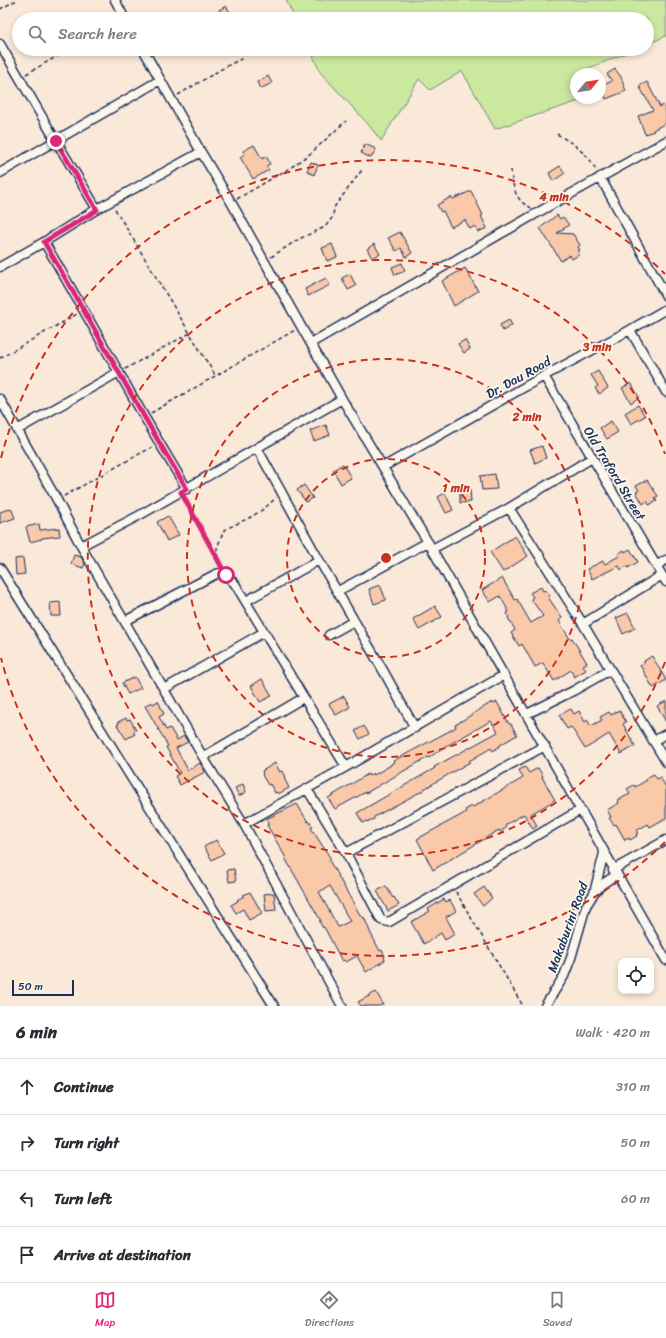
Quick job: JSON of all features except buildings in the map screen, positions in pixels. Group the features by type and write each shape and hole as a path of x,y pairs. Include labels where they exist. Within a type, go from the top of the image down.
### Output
{"street":[{"path":"115,0 121,12"},
{"path":"0,44 97,210"},
{"path":"147,56 302,326 342,399 430,545 666,960"},
{"path":"0,173 160,80"},
{"path":"311,343 538,212 666,141"},
{"path":"0,267 111,202 202,152"},
{"path":"600,177 666,296"},
{"path":"44,242 84,310 184,490"},
{"name":"Dr. Dau Road","path":"383,467 666,309"},
{"path":"630,330 666,392"},
{"path":"17,430 119,372"},
{"name":"Old Traford Street","path":"544,376 664,578"},
{"path":"0,399 81,546 126,621 203,757 244,824 342,1006"},
{"path":"81,546 140,515 342,399"},
{"path":"257,448 415,728"},
{"path":"338,591 430,545 509,508 592,458"},
{"path":"509,508 583,624 666,762"},
{"path":"246,601 319,560"},
{"path":"657,566 666,560"},
{"path":"0,568 274,1006"},
{"path":"126,621 210,576 222,573 226,575 235,584 246,601 303,698 346,767"},
{"path":"583,624 664,578"},
{"path":"329,634 354,621"},
{"path":"164,689 264,632"},
{"path":"527,714 610,670"},
{"path":"244,824 415,728 504,675"},
{"path":"203,757 303,698"},
{"path":"653,741 666,734"},
{"path":"346,853 545,746"},
{"path":"307,789 346,853 381,920 385,922 394,920 580,810"},
{"path":"594,894 615,872 666,840"},
{"name":"Makaburini Road","path":"545,1006 564,976 578,939 586,906 594,894 604,853"}],"path":[{"path":"0,9 17,0"},
{"path":"20,78 58,56"},
{"path":"171,99 245,57"},
{"path":"231,202 293,166 311,153 346,121"},
{"path":"557,134 573,144 589,158 600,177"},
{"path":"265,261 299,239 325,227 332,218 335,206 362,170"},
{"path":"511,170 512,180 519,198 523,203 538,212"},
{"path":"111,202 215,375"},
{"path":"0,358 84,310"},
{"path":"144,417 302,326"},
{"path":"119,372 190,332"},
{"path":"57,500 159,443"},
{"path":"184,490 226,575"},
{"path":"217,558 217,548 224,530 253,516 268,506 280,490"},
{"path":"452,886 524,1006"}],"green space":[{"path":"286,0 666,0 666,36 654,41 654,12 292,12"},
{"path":"313,56 619,56 589,68 570,68 570,104 495,129 462,71 430,90 419,79 381,141 368,124 320,72"}],"route":[{"path":"56,141 97,210 44,242 187,489 181,492 226,575"}]}
